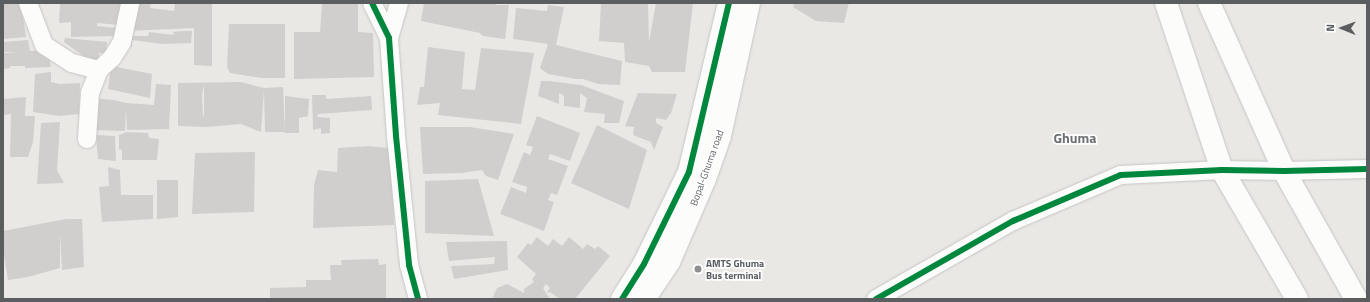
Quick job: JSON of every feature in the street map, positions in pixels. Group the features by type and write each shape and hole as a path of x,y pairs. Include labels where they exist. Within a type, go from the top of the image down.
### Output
{"street":[{"path":"28,3 44,45 72,63 99,70"},
{"path":"87,139 90,93 99,70 112,58 122,42 130,3"},
{"path":"372,3 389,38"},
{"path":"399,3 389,38 396,136 409,265 418,299"},
{"path":"622,299 697,176 729,3"},
{"name":"Bopal-Ghuma road","path":"644,299 669,262 697,176 720,136 749,3"},
{"path":"1166,3 1222,170 1297,299"},
{"path":"1209,3 1284,171 1356,299"},
{"path":"876,299 1013,221 1121,175 1222,170 1284,171 1367,169"}],"building":[{"path":"3,3 21,3 26,37 3,39"},
{"path":"60,3 121,3 120,25 97,23 97,26 118,28 117,36 71,37 71,22 59,23"},
{"path":"133,3 151,3 150,8 174,11 175,4 212,4 212,66 194,65 194,28 128,31"},
{"path":"322,3 358,3 358,32 373,33 374,77 294,79 294,32 320,32"},
{"path":"424,3 496,3 496,5 509,5 505,39 483,36 480,33 421,21"},
{"path":"601,3 648,3 649,42 656,3 693,3 685,72 652,72 649,66 625,62 624,43 599,41"},
{"path":"794,3 849,3 844,23 816,21 793,7"},
{"path":"548,5 564,7 556,45 622,61 620,85 598,84 583,79 548,74 540,68 548,44 513,39 516,8 547,11"},
{"path":"229,24 285,24 285,78 261,78 230,73 227,67"},
{"path":"192,31 191,43 163,44 132,40 132,47 129,46 129,36 148,36 149,32 174,35 173,32"},
{"path":"65,38 107,42 106,53 99,53 99,63 93,63 64,42"},
{"path":"28,40 30,51 48,50 51,67 25,68 25,66 10,66 10,68 3,69 3,53 20,52 3,52 3,42"},
{"path":"428,47 465,52 462,89 475,90 481,48 534,53 521,124 438,115 440,103 417,105 420,87 424,87"},
{"path":"111,66 152,74 150,98 108,89"},
{"path":"51,72 51,82 60,84 80,83 79,114 59,116 33,112 35,74"},
{"path":"541,81 581,85 624,101 619,123 604,123 605,114 584,112 587,98 580,93 580,108 564,106 564,96 559,93 559,104 538,96"},
{"path":"241,82 264,88 283,87 285,132 265,132 264,90 261,132 241,124 207,127 178,126 178,83","holes":["204,84 204,116 202,95"]},
{"path":"156,84 171,85 169,129 127,130 126,108 125,131 93,130 93,98 126,103 154,105"},
{"path":"638,93 677,94 671,113 666,120 656,118 656,123 663,127 654,150 651,142 633,135 634,127 625,126"},
{"path":"312,95 326,95 326,99 371,96 372,110 318,114 317,117 330,118 330,133 321,134 321,128 313,130"},
{"path":"285,96 309,99 308,116 299,118 299,133 285,133"},
{"path":"26,97 25,116 35,116 33,142 28,157 10,157 11,114 3,115 3,99"},
{"path":"537,116 580,133 570,161 550,154 548,159 568,166 557,195 551,193 548,200 554,202 544,231 500,214 511,187 526,193 527,187 512,182 524,152 530,155 533,147 526,145"},
{"path":"60,122 57,170 64,183 37,184 41,123"},
{"path":"597,125 647,150 629,209 571,183"},
{"path":"420,127 470,127 514,134 498,180 486,176 482,170 462,173 423,174"},
{"path":"127,132 148,133 149,138 159,139 157,160 122,160 122,150 119,149 119,135"},
{"path":"96,135 115,136 116,161 98,159"},
{"path":"369,146 388,148 392,180 394,225 313,228 314,185 318,170 337,172 338,148"},
{"path":"255,152 254,212 192,214 195,153"},
{"path":"108,167 120,170 121,195 153,195 153,219 102,222 99,187 109,186"},
{"path":"478,179 494,236 425,233 425,181"},
{"path":"157,180 178,180 178,217 157,219"},
{"path":"66,219 82,219 84,267 62,270 60,233 60,268 28,277 8,280 3,248 3,231"},
{"path":"537,237 548,246 553,239 562,246 569,237 583,249 587,244 595,249 598,246 610,256 575,299 557,299 558,298 550,292 547,292 550,288 546,284 543,288 550,299 492,299 497,288 507,284 524,293 524,289 534,282 532,279 536,274 517,257 528,243 531,245"},
{"path":"507,241 508,270 454,279 451,266 494,264 495,257 449,261 446,242"},
{"path":"378,259 379,265 386,264 386,299 270,299 270,288 306,287 306,280 331,280 330,265 342,265 341,260"}],"cycle path":[{"path":"372,3 389,38 396,136 409,265 418,299"},
{"path":"622,299 644,264 689,172 729,3"},
{"path":"876,299 1013,221 1121,175 1222,170 1284,171 1367,169"}],"place":[{"name":"AMTS Ghuma Bus terminal","path":"698,269"}],"district":[{"name":"Ghuma","path":"1075,138"}]}
